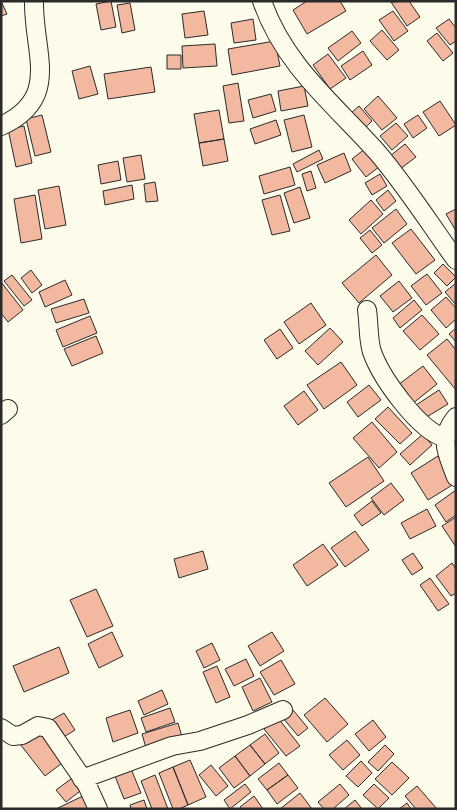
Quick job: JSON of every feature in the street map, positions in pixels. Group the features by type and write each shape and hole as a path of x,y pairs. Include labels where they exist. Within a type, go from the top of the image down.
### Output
{"street":[{"path":"1,126 32,103 40,89 41,73 34,17 34,1"},
{"path":"262,1 280,41 297,67 394,172 456,260"},
{"path":"367,310 371,351 384,378 428,429 446,438"},
{"path":"456,417 447,430 444,445 456,476"},
{"path":"82,779 172,746 200,741 248,725 283,710"},
{"path":"1,728 13,736 22,735 38,726 48,728 82,779 98,809"}],"building":[{"path":"1,1 7,14 1,16"},
{"path":"111,1 116,27 101,30 96,4"},
{"path":"307,1 340,1 346,11 307,34 293,10"},
{"path":"409,1 420,17 407,26 391,2"},
{"path":"130,3 135,30 122,33 117,5"},
{"path":"204,11 208,35 185,38 182,14"},
{"path":"393,11 408,31 394,41 379,20"},
{"path":"253,19 256,40 234,43 231,23"},
{"path":"449,19 456,28 456,41 450,45 436,28"},
{"path":"382,30 399,50 387,60 370,41"},
{"path":"352,31 361,43 338,61 328,48"},
{"path":"437,33 453,53 443,61 427,41"},
{"path":"275,41 280,66 232,75 228,49"},
{"path":"215,44 217,66 183,68 182,46"},
{"path":"363,51 372,65 350,80 341,66"},
{"path":"328,54 346,78 330,89 313,65"},
{"path":"167,55 181,55 181,69 167,69"},
{"path":"90,66 98,94 79,99 72,71"},
{"path":"151,67 155,92 108,99 104,74"},
{"path":"238,83 244,121 229,123 223,86"},
{"path":"304,86 308,106 281,111 278,91"},
{"path":"271,94 276,111 253,118 248,100"},
{"path":"378,96 397,118 382,130 364,109"},
{"path":"440,101 456,125 439,136 423,112"},
{"path":"359,106 372,121 364,129 350,114"},
{"path":"219,110 224,139 199,143 194,114"},
{"path":"42,115 51,152 35,156 26,119"},
{"path":"304,115 312,147 292,152 284,120"},
{"path":"418,115 427,128 413,138 404,124"},
{"path":"276,120 281,135 255,144 250,129"},
{"path":"396,123 408,136 392,150 380,136"},
{"path":"24,126 32,163 16,167 8,129"},
{"path":"224,139 228,161 203,166 199,143"},
{"path":"405,144 416,157 400,169 390,156"},
{"path":"366,148 380,166 366,177 352,159"},
{"path":"319,150 323,159 297,172 293,164"},
{"path":"344,153 351,171 325,183 317,165"},
{"path":"141,155 145,179 127,182 123,158"},
{"path":"118,161 121,180 101,184 98,165"},
{"path":"290,167 295,185 264,194 259,176"},
{"path":"311,171 316,188 307,191 302,174"},
{"path":"380,174 387,186 372,195 365,183"},
{"path":"155,182 158,201 146,202 144,184"},
{"path":"132,185 134,199 105,205 103,191"},
{"path":"59,186 66,225 45,229 38,190"},
{"path":"300,187 310,218 294,223 284,193"},
{"path":"388,190 396,201 384,211 376,200"},
{"path":"35,195 42,239 21,243 14,199"},
{"path":"280,195 290,231 272,235 262,200"},
{"path":"371,200 383,214 361,234 349,220"},
{"path":"396,209 407,224 384,243 372,228"},
{"path":"456,209 456,231 446,214"},
{"path":"411,229 435,260 416,274 392,243"},
{"path":"370,230 382,245 372,253 360,238"},
{"path":"376,255 392,275 359,303 342,283"},
{"path":"443,264 456,277 447,286 434,273"},
{"path":"31,270 42,285 32,293 21,278"},
{"path":"427,274 442,293 426,305 411,286"},
{"path":"12,275 32,300 24,306 4,281"},
{"path":"65,280 72,295 45,307 39,292"},
{"path":"399,281 412,298 393,312 380,296"},
{"path":"1,282 23,310 8,322 1,313"},
{"path":"456,283 456,305 445,292"},
{"path":"446,297 456,308 456,319 446,328 431,310"},
{"path":"84,299 89,313 56,323 51,309"},
{"path":"414,300 422,310 400,328 393,318"},
{"path":"311,303 326,325 299,344 284,322"},
{"path":"422,315 439,334 420,350 403,331"},
{"path":"90,316 97,333 63,347 56,330"},
{"path":"330,328 343,342 318,365 305,351"},
{"path":"456,328 456,342 449,334"},
{"path":"280,329 293,348 277,359 264,340"},
{"path":"96,336 103,353 72,366 64,349"},
{"path":"447,339 456,350 456,390 427,355"},
{"path":"341,362 357,385 324,409 307,385"},
{"path":"423,366 437,384 412,404 398,385"},
{"path":"369,385 381,400 358,417 347,402"},
{"path":"439,390 448,404 425,418 416,405"},
{"path":"304,391 318,410 298,425 284,406"},
{"path":"388,407 412,433 400,444 375,419"},
{"path":"372,422 397,452 379,468 353,438"},
{"path":"423,434 432,445 410,465 400,454"},
{"path":"438,456 454,484 428,500 411,473"},
{"path":"368,457 384,481 346,507 329,483"},
{"path":"391,483 404,500 384,515 371,498"},
{"path":"456,490 456,515 446,522 435,505"},
{"path":"372,501 381,513 362,526 354,515"},
{"path":"427,509 436,526 410,539 401,523"},
{"path":"456,517 456,547 442,526"},
{"path":"355,531 369,550 345,567 331,548"},
{"path":"323,544 338,565 307,586 293,565"},
{"path":"203,551 208,569 179,578 174,559"},
{"path":"413,553 423,568 412,575 402,560"},
{"path":"452,563 456,569 456,593 451,596 436,576"},
{"path":"430,578 449,604 438,611 420,585"},
{"path":"96,589 113,626 87,637 70,600"},
{"path":"112,632 123,656 99,668 88,644"},
{"path":"272,632 284,651 260,666 248,646"},
{"path":"212,643 220,660 204,668 196,651"},
{"path":"59,647 69,673 24,692 13,666"},
{"path":"246,659 254,676 234,686 225,669"},
{"path":"281,660 295,684 274,695 260,672"},
{"path":"217,666 230,697 216,703 203,672"},
{"path":"260,678 272,702 253,711 242,687"},
{"path":"162,690 168,704 144,715 138,701"},
{"path":"325,698 348,724 327,742 304,715"},
{"path":"170,708 175,722 146,732 141,718"},
{"path":"130,710 138,733 113,742 106,718"},
{"path":"293,710 308,728 298,736 283,718"},
{"path":"64,713 75,730 59,740 48,722"},
{"path":"278,718 300,746 286,756 264,729"},
{"path":"373,720 386,737 369,751 355,734"},
{"path":"178,723 182,737 146,748 142,734"},
{"path":"41,727 66,760 45,776 20,744"},
{"path":"265,734 279,753 265,764 250,745"},
{"path":"347,740 360,755 343,770 329,755"},
{"path":"250,745 265,764 250,776 235,756"},
{"path":"385,745 394,754 378,771 368,762"},
{"path":"235,756 250,776 234,788 219,768"},
{"path":"190,760 206,797 188,805 173,767"},
{"path":"361,761 372,773 358,787 346,776"},
{"path":"392,762 409,778 392,795 375,779"},
{"path":"279,763 288,775 267,790 258,779"},
{"path":"129,764 141,793 124,799 113,771"},
{"path":"211,765 228,786 216,796 199,775"},
{"path":"173,767 188,805 179,809 173,809 159,773"},
{"path":"155,775 168,809 152,809 141,781"},
{"path":"288,775 298,788 277,804 267,790"},
{"path":"75,776 84,788 66,802 56,790"},
{"path":"245,784 251,792 230,809 224,800"},
{"path":"340,784 349,795 333,809 324,809 318,802"},
{"path":"374,784 389,798 378,809 363,795"},
{"path":"417,786 437,809 416,809 405,796"},
{"path":"300,793 312,809 280,809"},
{"path":"85,795 92,809 58,808"},
{"path":"254,796 263,809 241,809 240,807"},
{"path":"144,800 147,809 131,809 130,805"},
{"path":"355,800 362,809 344,809"},
{"path":"407,803 411,809 399,809"}]}
